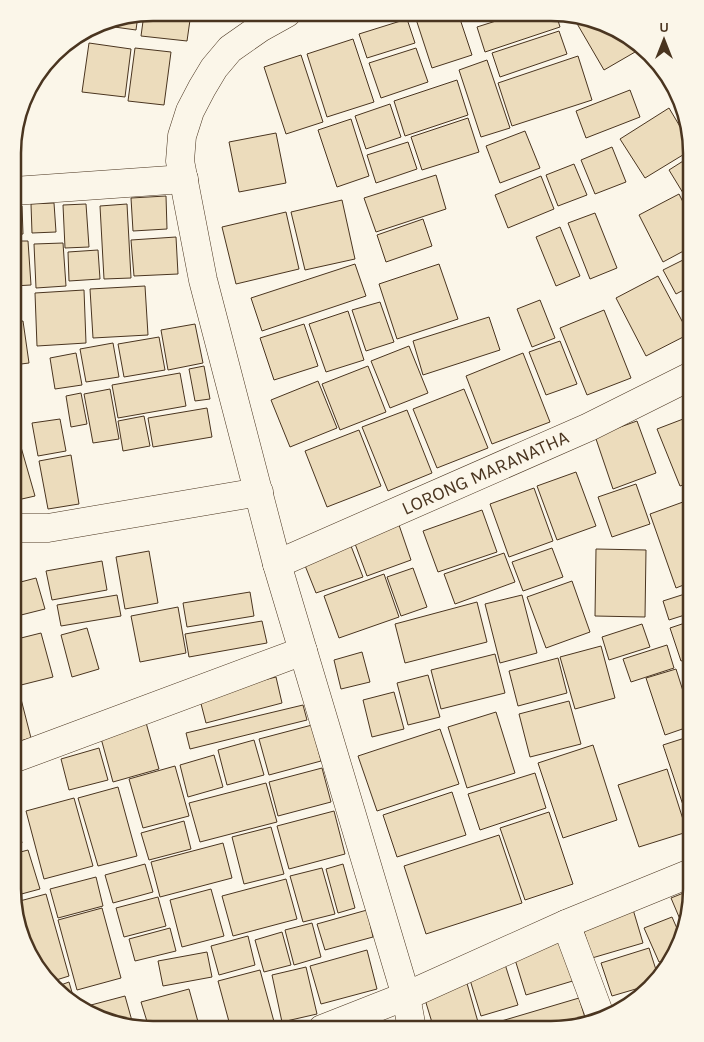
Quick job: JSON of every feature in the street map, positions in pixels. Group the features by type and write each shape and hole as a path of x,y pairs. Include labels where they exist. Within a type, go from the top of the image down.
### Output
{"street":[{"path":"273,21 230,49 202,88 190,111 182,136 180,161 203,280 277,564 406,996 411,1021"},
{"path":"21,191 184,179"},
{"name":"LORONG MARANATHA","path":"277,564 588,427 683,380"},
{"path":"21,528 48,528 259,492"},
{"path":"21,756 303,652"},
{"path":"342,1021 406,996 566,924 682,877"},
{"path":"566,924 599,1012"}],"building":[{"path":"190,21 187,41 141,36 143,22"},
{"path":"401,21 408,21 415,43 367,58 359,34"},
{"path":"417,21 461,21 472,55 432,68"},
{"path":"496,21 550,21 558,21 560,27 485,52 477,27"},
{"path":"137,22 136,30 115,27"},
{"path":"577,24 601,31 635,52 604,70"},
{"path":"559,31 567,54 500,77 492,53"},
{"path":"353,39 374,102 327,117 307,54"},
{"path":"89,43 131,49 125,97 82,92"},
{"path":"135,48 171,52 164,105 128,101"},
{"path":"416,48 428,82 381,98 369,63"},
{"path":"301,55 323,122 286,134 264,67"},
{"path":"578,56 592,100 512,126 498,83"},
{"path":"487,60 510,128 481,137 459,70"},
{"path":"457,80 468,115 405,136 394,101"},
{"path":"630,90 640,117 586,138 576,111"},
{"path":"390,104 401,137 366,149 355,116"},
{"path":"669,108 679,126 683,155 645,178 620,139"},
{"path":"468,118 479,152 422,170 411,137"},
{"path":"351,119 369,176 337,187 318,130"},
{"path":"525,131 540,168 500,183 486,146"},
{"path":"276,133 286,183 239,192 229,142"},
{"path":"408,142 417,169 376,183 367,155"},
{"path":"612,147 626,182 595,194 581,160"},
{"path":"683,161 683,193 669,170"},
{"path":"574,164 587,195 558,206 546,175"},
{"path":"436,175 446,209 376,232 364,198"},
{"path":"541,176 554,209 508,228 495,195"},
{"path":"679,194 683,202 683,251 663,262 639,215"},
{"path":"166,196 167,229 133,231 131,198"},
{"path":"342,200 355,259 305,270 291,212"},
{"path":"54,203 56,232 32,233 31,204"},
{"path":"86,204 89,247 65,248 63,205"},
{"path":"127,204 131,278 104,279 100,206"},
{"path":"21,206 22,206 23,234 21,234"},
{"path":"286,212 299,269 236,284 222,227"},
{"path":"595,213 617,268 590,279 568,223"},
{"path":"423,219 432,246 386,262 377,235"},
{"path":"560,227 580,276 556,286 536,237"},
{"path":"176,237 178,274 134,276 131,240"},
{"path":"21,241 28,241 31,285 21,286"},
{"path":"63,243 66,286 36,288 34,244"},
{"path":"98,250 100,279 69,281 68,252"},
{"path":"683,260 683,290 676,294 663,270"},
{"path":"355,264 366,296 262,331 251,298"},
{"path":"439,264 458,319 397,339 379,284"},
{"path":"658,276 683,322 683,337 646,356 616,298"},
{"path":"145,286 148,335 93,338 90,289"},
{"path":"84,290 86,343 37,346 35,293"},
{"path":"540,300 555,338 532,347 517,309"},
{"path":"380,302 394,342 366,351 352,310"},
{"path":"604,310 631,378 587,395 560,328"},
{"path":"348,311 364,360 326,372 309,324"},
{"path":"489,317 500,350 423,375 413,341"},
{"path":"21,321 23,321 29,363 21,364"},
{"path":"195,324 203,363 168,370 161,330"},
{"path":"304,324 318,366 274,380 260,338"},
{"path":"159,337 165,370 124,377 118,344"},
{"path":"560,341 577,384 546,395 529,352"},
{"path":"113,343 119,377 86,382 80,349"},
{"path":"409,346 428,393 390,408 371,361"},
{"path":"76,353 82,385 55,389 50,358"},
{"path":"523,353 550,422 492,444 466,376"},
{"path":"204,366 210,399 195,401 189,369"},
{"path":"368,366 386,412 340,430 322,384"},
{"path":"180,373 186,406 118,418 112,385"},
{"path":"318,381 337,428 290,447 271,400"},
{"path":"110,389 119,439 93,443 84,394"},
{"path":"464,389 488,448 437,468 413,409"},
{"path":"81,393 87,424 71,427 66,396"},
{"path":"207,408 212,437 153,447 148,418"},
{"path":"407,410 432,473 388,491 362,427"},
{"path":"144,416 150,446 123,451 118,421"},
{"path":"60,419 66,451 38,456 32,423"},
{"path":"683,419 683,485 680,486 657,429"},
{"path":"637,421 656,473 613,489 595,436"},
{"path":"359,430 381,486 327,507 305,451"},
{"path":"21,447 35,496 21,499"},
{"path":"71,455 79,504 48,509 39,461"},
{"path":"576,472 596,526 557,540 537,486"},
{"path":"636,484 650,524 612,537 598,497"},
{"path":"534,488 553,541 509,557 490,504"},
{"path":"683,502 682,585 676,588 650,514"},
{"path":"482,510 497,552 438,572 423,531"},
{"path":"399,525 411,560 367,576 354,541"},
{"path":"351,546 363,577 316,593 304,563"},
{"path":"552,548 563,577 523,591 512,562"},
{"path":"596,549 646,550 645,617 595,616"},
{"path":"149,551 158,603 125,609 116,557"},
{"path":"504,553 515,582 455,604 444,574"},
{"path":"102,561 107,590 52,600 46,571"},
{"path":"413,568 427,607 401,616 387,577"},
{"path":"384,574 399,617 339,638 324,596"},
{"path":"36,578 45,609 21,615 21,582"},
{"path":"572,581 590,632 546,648 527,597"},
{"path":"250,592 254,616 187,627 183,603"},
{"path":"117,595 121,616 61,626 57,605"},
{"path":"522,595 537,653 500,663 485,604"},
{"path":"682,595 682,616 669,620 663,601"},
{"path":"477,602 487,642 405,663 395,624"},
{"path":"178,607 186,653 140,662 131,616"},
{"path":"262,621 267,643 189,657 185,634"},
{"path":"642,624 650,647 609,660 602,637"},
{"path":"682,624 682,661 681,661 670,628"},
{"path":"87,628 99,669 72,677 61,635"},
{"path":"41,633 53,677 21,685 21,638"},
{"path":"667,645 674,668 631,682 623,659"},
{"path":"601,646 615,698 575,709 560,657"},
{"path":"362,652 370,682 341,689 334,660"},
{"path":"495,654 505,693 441,709 431,670"},
{"path":"558,658 567,693 518,706 509,671"},
{"path":"676,669 682,689 682,729 665,735 646,678"},
{"path":"428,675 440,717 408,725 397,683"},
{"path":"276,677 282,703 206,723 199,696"},
{"path":"394,692 404,729 372,737 363,700"},
{"path":"21,699 31,738 21,741"},
{"path":"569,701 581,744 530,757 519,714"},
{"path":"303,705 307,720 190,749 186,733"},
{"path":"496,712 515,773 467,788 448,727"},
{"path":"145,719 159,769 113,782 99,731"},
{"path":"312,725 321,761 269,775 259,739"},
{"path":"440,729 459,784 377,811 358,756"},
{"path":"682,739 682,802 663,745"},
{"path":"254,740 264,775 227,785 218,750"},
{"path":"593,745 617,820 563,838 538,763"},
{"path":"99,748 108,780 69,790 61,759"},
{"path":"214,755 223,787 188,797 180,765"},
{"path":"175,766 189,816 143,828 129,779"},
{"path":"322,768 331,802 278,816 269,782"},
{"path":"667,769 682,817 682,834 639,847 618,785"},
{"path":"535,773 546,808 480,830 468,794"},
{"path":"266,783 277,822 200,842 189,803"},
{"path":"118,787 137,856 98,866 78,798"},
{"path":"452,792 466,835 397,857 383,815"},
{"path":"74,798 93,866 44,879 26,811"},
{"path":"334,811 345,854 289,869 277,826"},
{"path":"549,812 573,884 525,900 500,828"},
{"path":"184,821 191,849 149,860 141,833"},
{"path":"271,827 284,874 244,884 232,837"},
{"path":"499,835 522,903 426,934 404,866"},
{"path":"223,843 232,878 160,897 151,862"},
{"path":"28,850 40,889 22,894 21,888 21,852"},
{"path":"145,864 153,892 113,903 105,875"},
{"path":"343,864 355,908 338,913 326,869"},
{"path":"322,868 335,914 303,922 290,876"},
{"path":"96,877 103,906 58,918 50,889"},
{"path":"286,879 297,919 233,936 222,896"},
{"path":"211,889 224,936 182,947 170,900"},
{"path":"46,894 69,976 58,980 44,962 28,931 22,900"},
{"path":"682,894 679,917 671,898"},
{"path":"158,897 166,926 124,937 116,908"},
{"path":"632,906 643,943 592,958 581,922"},
{"path":"102,908 121,978 77,990 58,920"},
{"path":"367,910 373,937 325,950 317,924"},
{"path":"672,917 677,928 676,931 660,961 659,962 644,928"},
{"path":"312,923 321,957 294,965 285,930"},
{"path":"170,928 176,951 135,961 129,939"},
{"path":"282,932 291,965 264,972 255,940"},
{"path":"248,936 255,965 219,975 211,946"},
{"path":"563,938 576,980 526,995 513,953"},
{"path":"649,948 656,968 637,989 612,996 601,963"},
{"path":"367,950 377,989 321,1004 310,966"},
{"path":"207,952 212,977 163,986 158,961"},
{"path":"503,958 518,1005 481,1016 467,970"},
{"path":"306,967 317,1014 282,1021 272,975"},
{"path":"260,970 274,1021 229,1021 218,981"},
{"path":"466,980 478,1021 432,1021 423,993"},
{"path":"69,982 72,992 66,988 62,984"},
{"path":"189,989 198,1021 147,1021 141,1002"},
{"path":"125,996 131,1019 111,1014 91,1005"},
{"path":"579,998 584,1016 568,1020 501,1021"}]}
